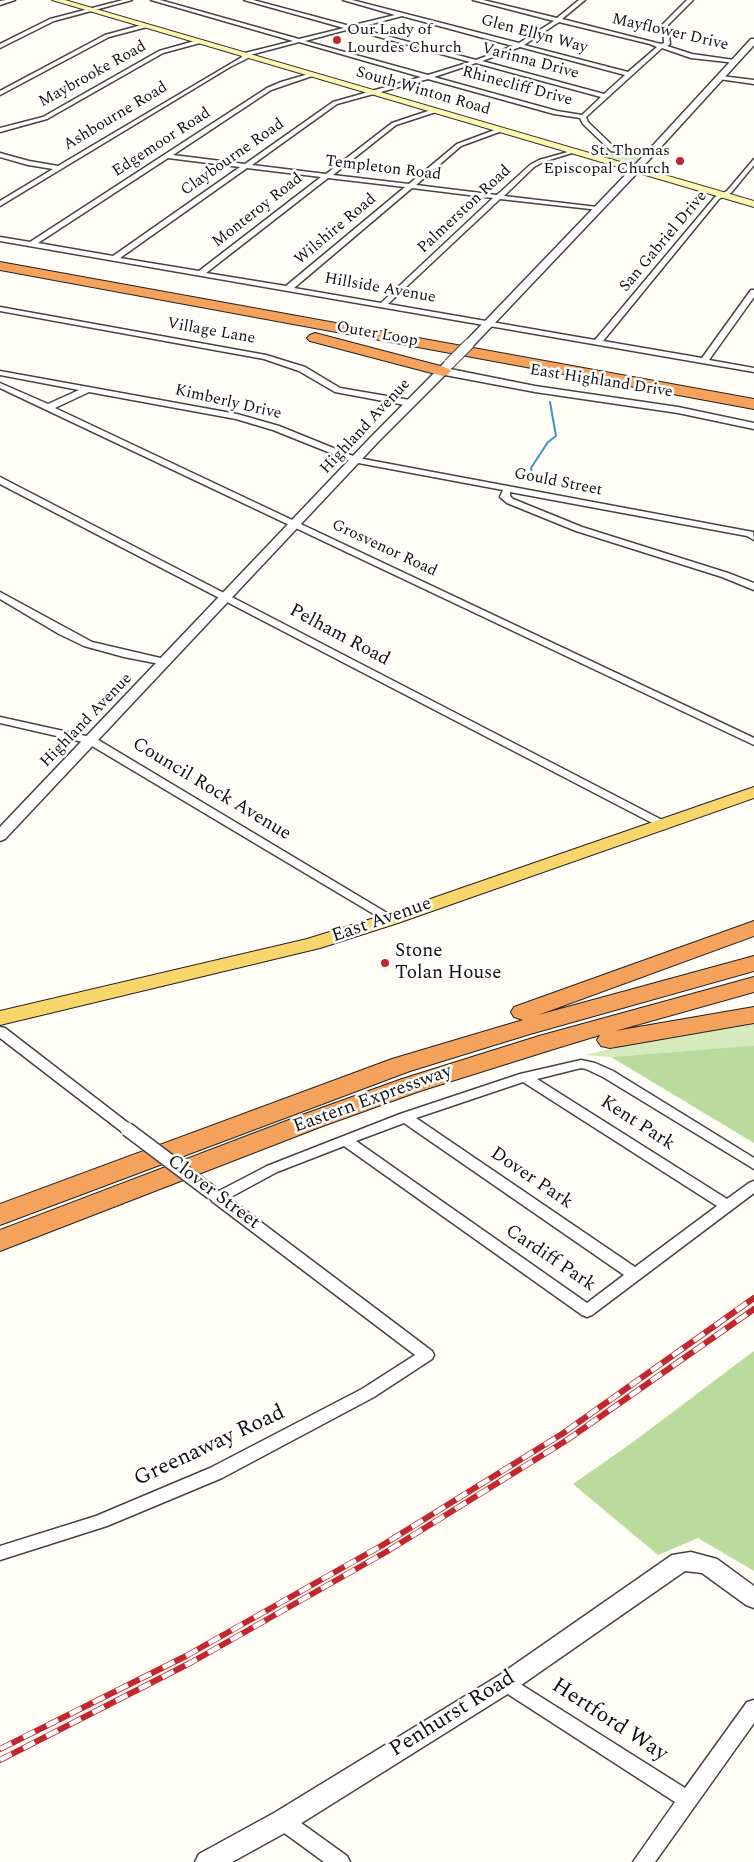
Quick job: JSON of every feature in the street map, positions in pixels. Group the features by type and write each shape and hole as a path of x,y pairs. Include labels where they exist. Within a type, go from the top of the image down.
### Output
{"highway":[{"name":"Outer Loop","path":"0,266 621,388 754,412"},
{"name":"Outer Loop","path":"0,274 225,310 754,404"},
{"path":"225,310 414,332 471,341"},
{"path":"225,310 446,367"},
{"path":"621,388 754,417"},
{"path":"282,1108 415,1051 602,985 754,928"},
{"path":"602,985 754,938"},
{"name":"Eastern Expressway","path":"0,1215 282,1108 462,1046 754,963"},
{"name":"Eastern Expressway","path":"0,1242 370,1099 529,1048 754,984"},
{"path":"370,1099 531,1056 644,1033 754,1014"},
{"path":"0,1208 70,1188"}],"main road":[{"name":"South Winton Road","path":"56,0 754,204"},
{"name":"East Avenue","path":"0,1018 291,951 391,919 754,792"}],"street":[{"path":"0,3 12,0"},
{"path":"0,46 50,21 129,0"},
{"name":"Rhinecliff Drive","path":"154,0 571,117 583,118"},
{"name":"Varinna Drive","path":"246,0 604,96"},
{"name":"Glen Ellyn Way","path":"346,0 628,74"},
{"name":"Mayflower Drive","path":"476,0 494,2 652,43 698,57 734,62"},
{"name":"Claybourne Road","path":"115,258 335,103 478,62 520,45 558,20 574,13 582,0"},
{"path":"649,156 613,150 585,123 583,118 628,74 661,46 667,44 664,30 667,21 690,0"},
{"name":"Mayflower Drive","path":"574,13 600,31"},
{"name":"Ashbourne Road","path":"0,204 246,56 300,40 402,15"},
{"path":"0,93 107,36 145,26"},
{"path":"652,43 665,39"},
{"name":"Highland Avenue","path":"0,836 410,403 649,156 754,41"},
{"name":"Maybrooke Road","path":"0,130 45,118 161,52 198,42"},
{"name":"Edgemoor Road","path":"32,244 272,87 312,75"},
{"path":"721,78 754,82"},
{"name":"Monteroy Road","path":"201,273 397,122 434,110"},
{"name":"Wilshire Road","path":"289,288 461,143 500,130"},
{"name":"Palmerston Road","path":"384,304 537,163 573,151"},
{"path":"0,155 28,163 59,168"},
{"name":"Templeton Road","path":"166,156 597,209"},
{"name":"San Gabriel Drive","path":"597,343 718,198 729,192 754,162"},
{"path":"0,193 13,196"},
{"name":"Hillside Avenue","path":"0,238 754,370"},
{"path":"704,361 754,292"},
{"name":"Village Lane","path":"0,309 277,360 302,369 338,390 410,403"},
{"name":"East Highland Drive","path":"446,367 535,389 667,408 754,426"},
{"name":"Kimberly Drive","path":"0,373 252,420 356,460"},
{"name":"Grosvenor Road","path":"0,384 754,742"},
{"path":"49,407 89,389"},
{"name":"Gould Street","path":"356,460 750,534 754,537 751,540 754,544"},
{"name":"Pelham Road","path":"0,480 662,824"},
{"path":"506,492 505,497 510,501 579,529 722,574 754,587"},
{"path":"0,595 63,632 88,644 124,654 165,662"},
{"name":"Council Rock Avenue","path":"0,720 91,740 391,919"},
{"name":"Clover Street","path":"0,1031 426,1355"},
{"path":"215,1196 272,1170 405,1117 525,1076 573,1065 590,1066 608,1074 754,1164"},
{"name":"Kent Park","path":"525,1076 727,1206"},
{"name":"Dover Park","path":"405,1117 635,1274"},
{"name":"Cardiff Park","path":"345,1140 588,1311 754,1186"},
{"name":"Greenaway Road","path":"0,1553 101,1521 216,1473 368,1393 426,1355"},
{"name":"Penhurst Road","path":"208,1862 283,1821 506,1683 680,1562 691,1561 709,1566 754,1598"},
{"name":"Hertford Way","path":"506,1683 687,1799"},
{"path":"643,1862 754,1708"},
{"path":"283,1821 340,1862"}],"green space":[{"path":"607,149 641,158 634,164 591,154"},
{"path":"754,1023 754,1046 611,1057 584,1055 643,1042"},
{"path":"749,1046 754,1046 754,1143 611,1057"},
{"path":"754,1351 754,1571 698,1538 658,1555 573,1484 633,1442"}],"waterway":[{"path":"532,474 531,468 548,442 556,436 550,402"},
{"path":"532,473 534,482"}],"railway":[{"path":"0,1749 186,1656 381,1546 562,1434 754,1298"},
{"path":"0,1760 192,1662 386,1552 567,1440 754,1309"}],"place":[{"name":"Our Lady of Lourdes Church","path":"337,40"},
{"name":"St. Thomas Episcopal Church","path":"680,161"},
{"name":"Stone Tolan House","path":"385,963"}]}
